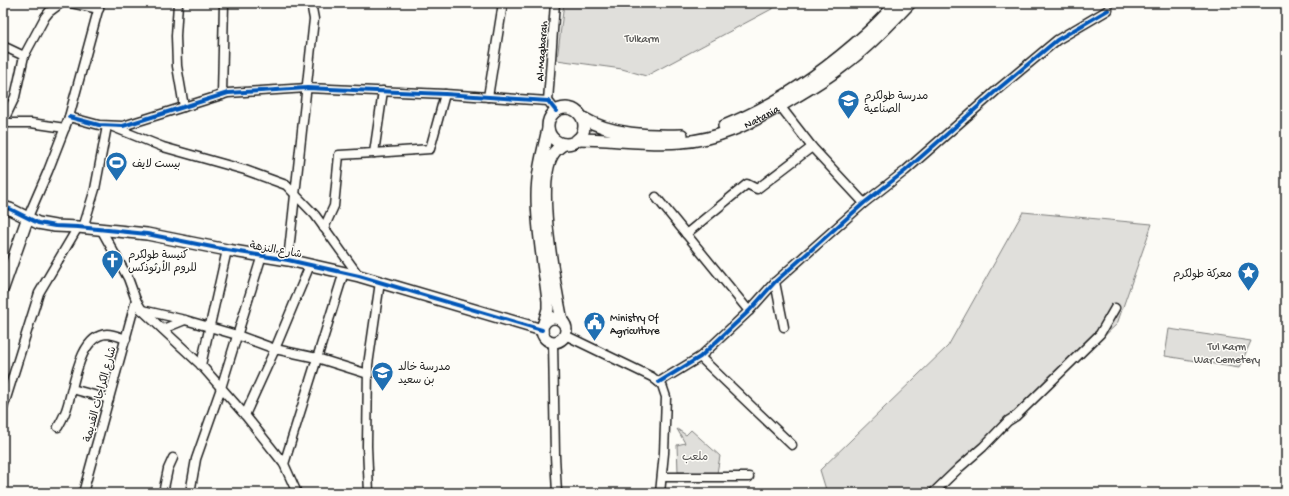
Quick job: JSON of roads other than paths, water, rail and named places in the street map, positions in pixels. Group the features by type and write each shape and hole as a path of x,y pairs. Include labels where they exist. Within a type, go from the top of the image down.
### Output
{"street":[{"path":"62,3 49,12 45,17 24,56 15,97 3,123 31,123 65,128"},
{"path":"3,288 28,217 69,117 100,6 71,3"},
{"path":"178,3 176,36 177,66 184,107"},
{"path":"222,95 224,3"},
{"path":"288,260 314,19 311,3"},
{"path":"488,97 503,3"},
{"name":"Al-Maqbarah","path":"548,101 555,3"},
{"name":"Natania","path":"578,139 605,139 651,143 682,142 720,135 743,126 777,103 799,85 852,47 897,3"},
{"name":"Natania","path":"582,118 596,125 616,131 669,135 685,135 725,126 807,91 844,65 872,41 910,3"},
{"path":"658,382 700,357 749,311 775,282 864,203 905,171 997,90 1057,40 1108,10"},
{"path":"3,46 24,56"},
{"path":"109,126 123,126 228,93 307,88 446,94 548,101 556,111"},
{"path":"374,153 383,91"},
{"path":"324,228 334,206 339,155 430,149 446,94"},
{"path":"777,103 812,146 864,203"},
{"path":"564,108 571,108 582,118 584,127 583,132 578,139 564,144 557,149 551,158 546,179 548,237 562,321 566,328 565,336 560,341 553,342 546,340 542,334 548,309 548,301 537,196 541,156 550,118 556,111 564,108"},
{"path":"69,117 109,126 164,148 245,170 286,184 315,214 359,276"},
{"path":"3,408 39,294 81,227 95,189 109,126"},
{"path":"548,129 554,139 564,144"},
{"path":"686,234 747,184 757,189 812,146"},
{"path":"656,197 749,311"},
{"name":"شارع النزهة","path":"3,207 28,217 38,223 55,226 81,227 147,234 344,272 543,326"},
{"path":"101,230 128,278 136,300 142,310 201,365 245,416 284,464 297,493"},
{"path":"201,365 227,250"},
{"path":"190,493 196,459 221,388 262,256"},
{"path":"245,416 310,265"},
{"path":"284,464 344,272"},
{"path":"369,493 367,446 368,365 380,282"},
{"path":"775,282 784,327"},
{"name":"شارع الكراجات القديمة","path":"83,493 136,300"},
{"path":"933,493 983,447 1008,421 1016,416 1100,334 1115,308"},
{"path":"142,310 185,320 237,335 275,349 317,358 368,374"},
{"path":"543,326 551,319 559,319 562,321"},
{"path":"163,329 185,320"},
{"path":"58,427 68,405 83,353 91,342 99,336 106,334 126,339"},
{"path":"565,336 652,377 664,390 666,397 665,429 660,493"},
{"path":"553,342 557,493"},
{"path":"700,357 792,445"},
{"path":"72,389 109,399"},
{"path":"163,493 168,469 173,458"},
{"path":"662,477 749,477"}],"place":[{"name":"مدرسة طولكرم الصناعية","path":"848,120"},
{"name":"بيست لايف","path":"117,182"},
{"name":"كنيسة طولكرم للروم الأرثوذكس","path":"113,280"},
{"name":"معركة طولكرم","path":"1248,292"},
{"name":"Ministry Of Agriculture","path":"595,342"},
{"name":"مدرسة خالد بن سعيد","path":"383,392"}],"park label":[{"name":"Tulkarm","path":"642,38"},
{"name":"Tul Karm War Cemetery","path":"1227,352"},
{"name":"ملعب","path":"695,456"}]}
